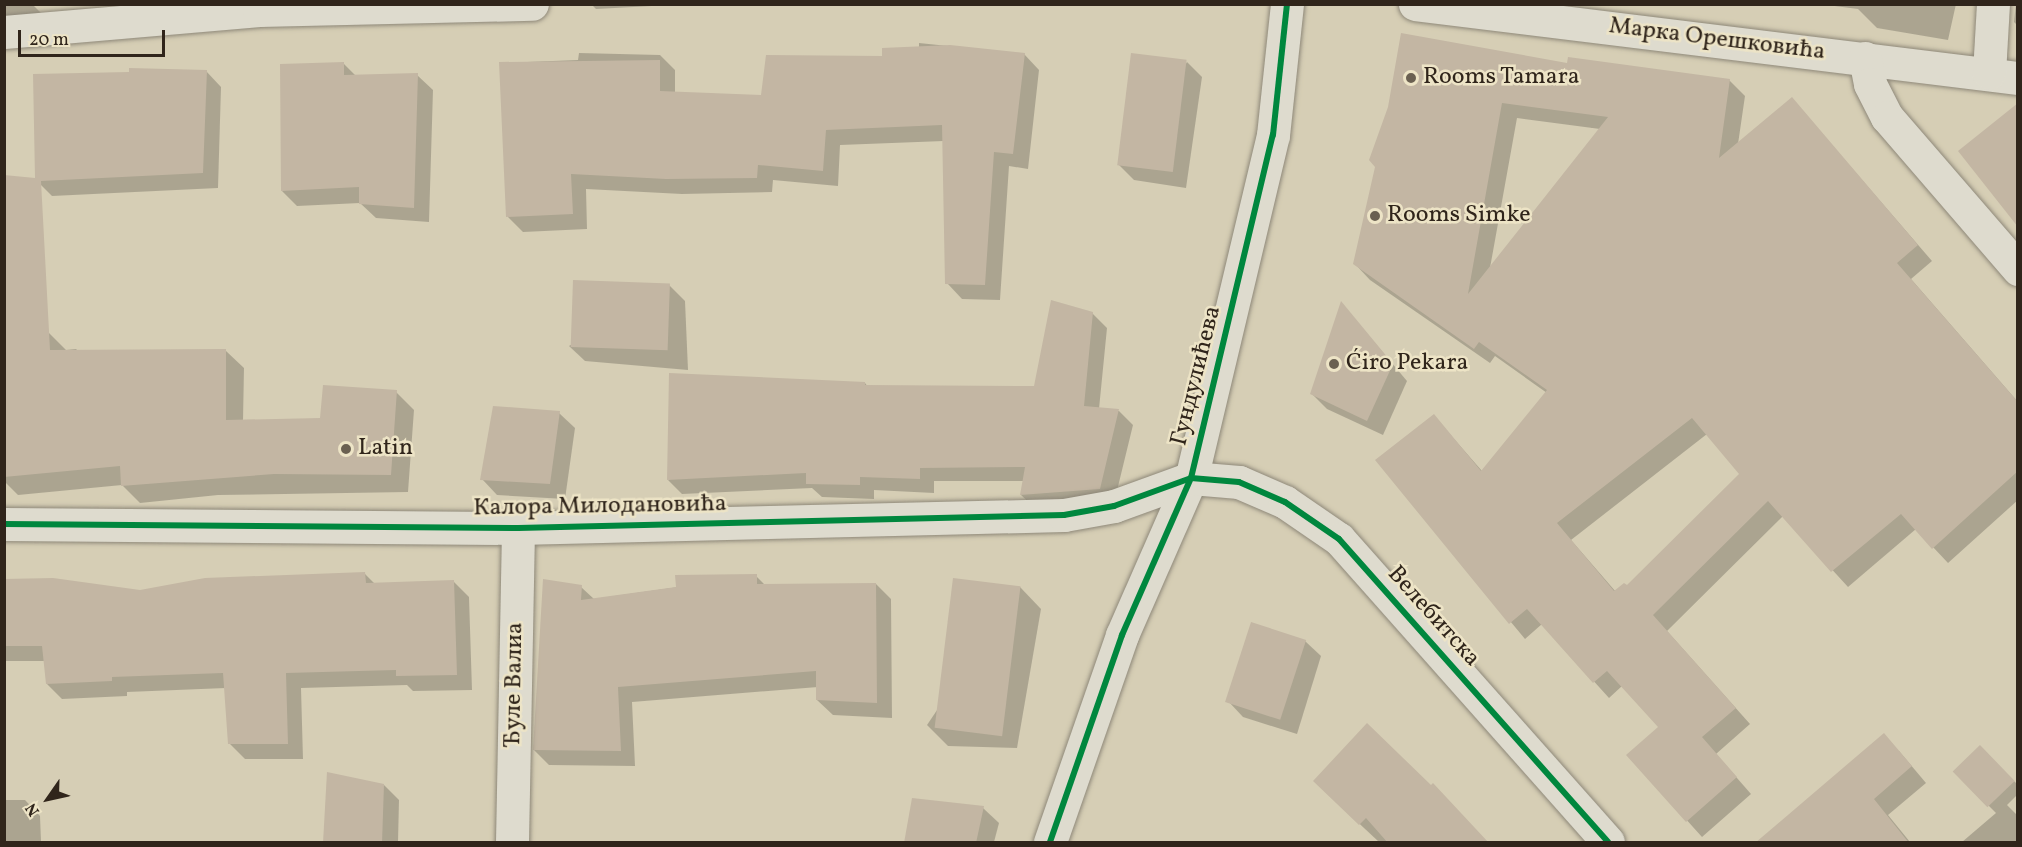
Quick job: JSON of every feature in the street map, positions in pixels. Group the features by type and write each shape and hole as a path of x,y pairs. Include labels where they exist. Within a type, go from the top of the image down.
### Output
{"street":[{"path":"4,32 259,10 532,4"},
{"name":"Гундулићева","path":"1050,843 1122,635 1191,478 1273,135 1287,4"},
{"name":"Марка Орешковића","path":"1415,4 2003,75"},
{"path":"1993,4 2003,75"},
{"path":"1865,58 1870,84 1887,117 2018,268"},
{"name":"Калора Милодановића","path":"4,524 518,528 1064,515 1114,506 1191,478"},
{"name":"Велебитска","path":"1191,478 1239,482 1285,502 1339,539 1608,843"},
{"name":"Ђуле Валиа","path":"512,843 518,528"}],"building":[{"path":"1401,33 1567,63 1568,57 1730,79 1719,158 1792,97 1918,245 1897,263 2018,402 2018,471 1932,549 1901,514 1831,572 1768,501 1653,615 1736,708 1702,737 1737,777 1686,822 1626,755 1658,727 1607,671 1593,683 1527,609 1509,624 1375,460 1434,414 1481,471 1547,390 1479,342 1474,349 1353,264 1375,167 1369,160 1388,107","holes":["1502,103 1608,117 1468,294","1692,418 1739,474 1627,585 1624,583 1614,591 1557,523"]},
{"path":"950,45 1025,53 1013,154 994,152 985,285 945,284 942,125 826,130 823,171 758,165 757,178 666,179 571,174 573,214 506,217 499,62 660,60 660,91 761,95 766,55 882,56 882,48"},
{"path":"1131,53 1187,60 1173,172 1117,165"},
{"path":"344,62 344,75 418,73 414,208 359,204 359,187 281,191 280,64"},
{"path":"129,68 207,70 203,173 41,181 50,350 226,349 226,420 320,418 323,385 397,390 391,475 274,474 121,486 120,466 4,477 4,175 35,178 33,74 129,72"},
{"path":"2018,103 2018,227 1958,151"},
{"path":"573,280 670,283 668,350 571,347"},
{"path":"1051,300 1093,312 1084,406 1119,409 1100,489 1020,495 1025,467 920,468 920,479 860,477 860,485 806,484 806,473 667,480 669,373 865,382 865,385 1034,386"},
{"path":"1341,301 1393,364 1367,421 1310,394"},
{"path":"493,406 560,411 550,484 480,480"},
{"path":"365,572 366,583 454,580 457,675 396,676 396,670 286,673 288,744 228,744 223,673 112,677 112,681 46,684 42,646 4,646 4,579 53,578 140,590 205,578"},
{"path":"757,574 757,584 876,583 877,703 816,700 816,671 618,687 621,751 533,750 543,579 582,585 581,600 676,587 675,575"},
{"path":"953,578 1020,586 1002,736 935,728"},
{"path":"1251,622 1306,640 1280,720 1225,702"},
{"path":"1367,723 1431,785 1433,783 1489,843 1388,843 1366,818 1359,825 1313,781"},
{"path":"1884,733 1912,766 1874,799 1909,843 1755,843"},
{"path":"1980,745 2015,781 1987,807 1953,771"},
{"path":"327,772 384,784 382,843 323,843"},
{"path":"912,798 984,806 976,843 904,843"}],"cycle path":[{"path":"1050,842 1122,635 1191,478 1273,135 1287,4"},
{"path":"4,524 518,528 1064,515 1114,506 1191,478 1239,482 1285,502 1339,539 1608,842"}],"place":[{"name":"Rooms Tamara","path":"1411,78"},
{"name":"Rooms Simke","path":"1375,216"},
{"name":"Ćiro Pekara","path":"1334,364"},
{"name":"Latin","path":"346,449"}]}
